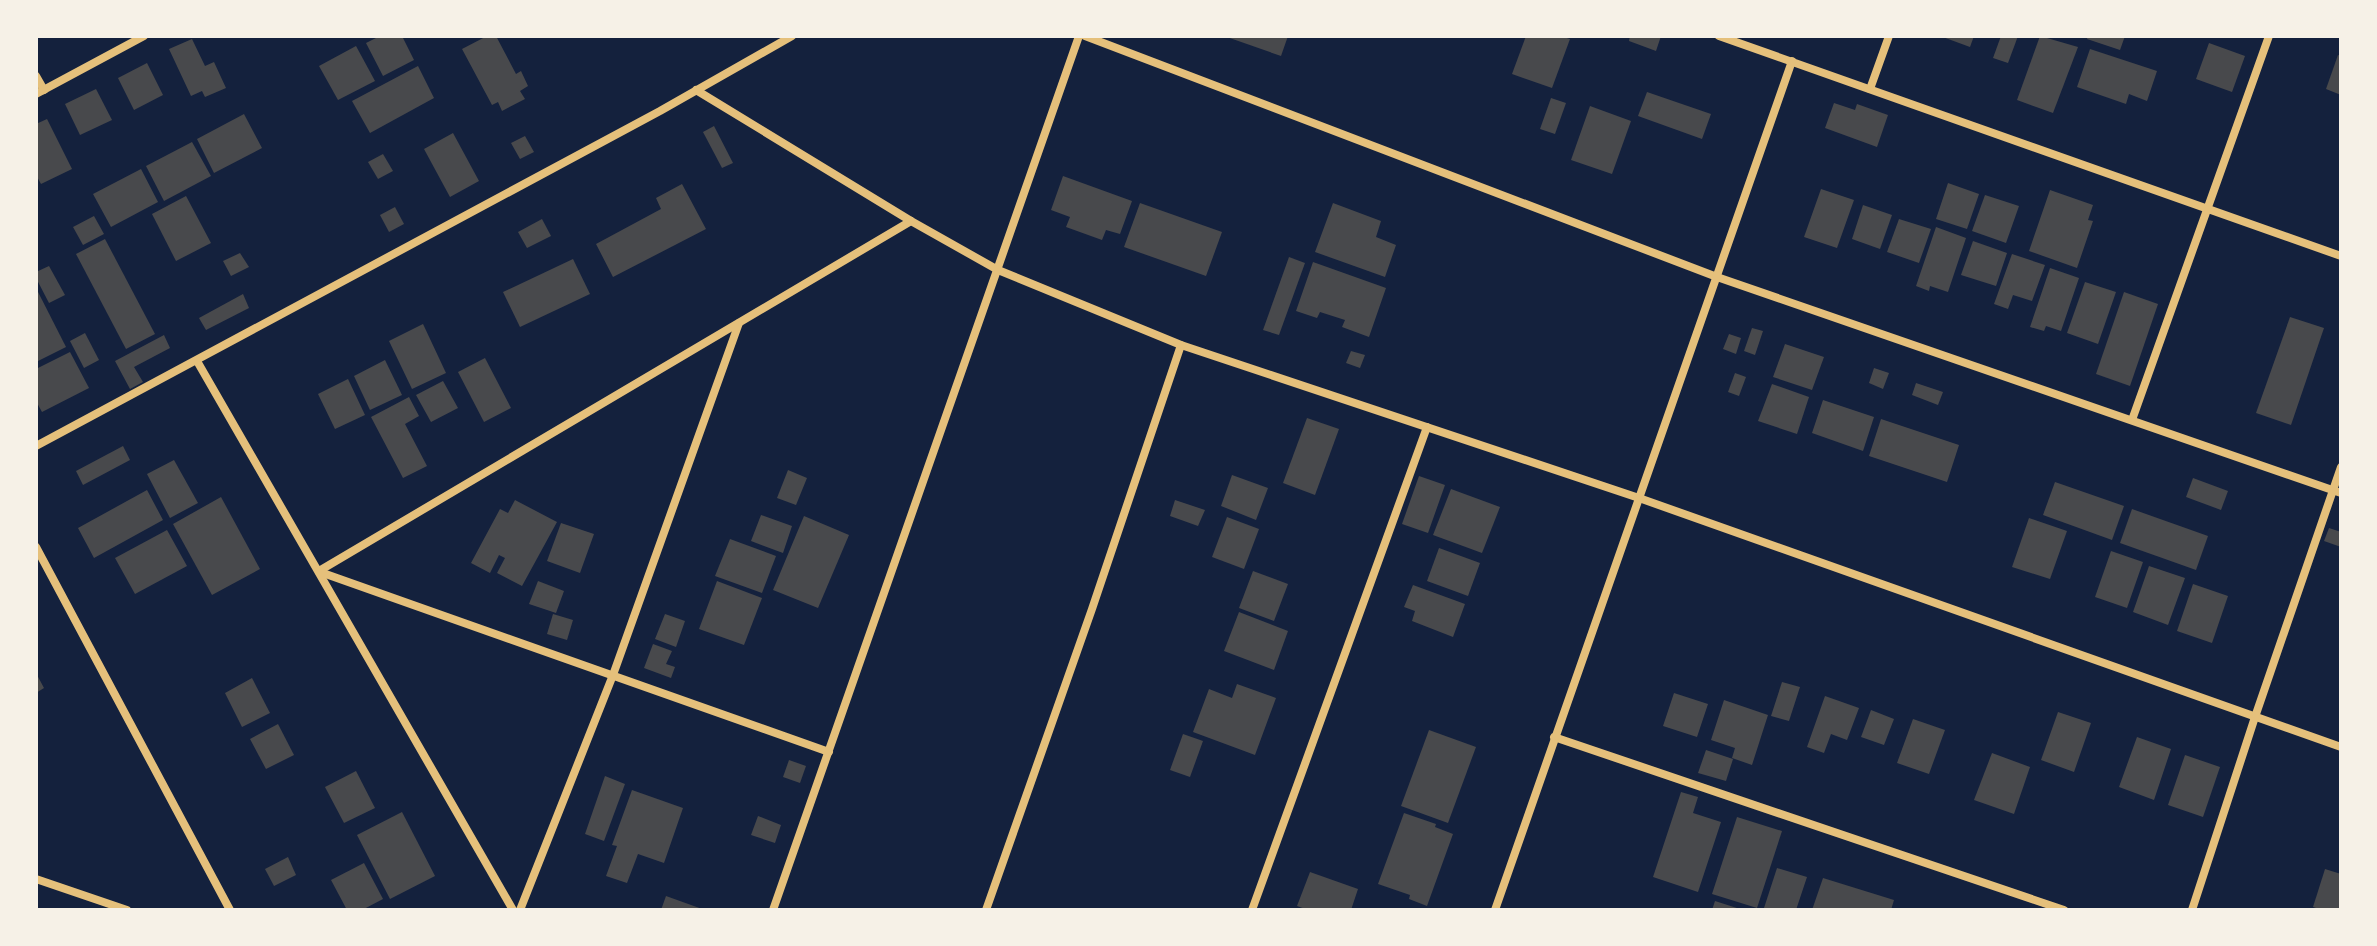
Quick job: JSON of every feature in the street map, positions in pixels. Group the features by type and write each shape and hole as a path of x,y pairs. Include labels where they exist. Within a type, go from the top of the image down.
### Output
{"street":[{"path":"36,76 40,92 144,36"},
{"path":"36,446 792,36"},
{"path":"773,910 1079,36"},
{"path":"1085,36 1717,277 2337,492"},
{"path":"1719,36 2341,256"},
{"path":"1870,89 1889,36"},
{"path":"2132,420 2269,36"},
{"path":"1495,910 1792,61"},
{"path":"696,90 911,221 998,270 1181,345 1639,498 2341,747"},
{"path":"319,571 911,221"},
{"path":"520,910 613,675 739,323"},
{"path":"986,910 1181,345"},
{"path":"197,361 513,910"},
{"path":"1252,910 1427,427"},
{"path":"2192,910 2255,717 2337,492 2341,467"},
{"path":"36,547 230,910"},
{"path":"319,571 829,752"},
{"path":"1554,737 2064,910"},
{"path":"36,879 127,910"}],"building":[{"path":"380,36 402,36 414,60 383,76 366,43"},
{"path":"487,36 496,36 516,74 521,71 528,86 520,91 525,99 502,111 498,102 492,105 462,49"},
{"path":"1224,36 1288,36 1281,56"},
{"path":"1526,36 1570,39 1552,88 1512,74"},
{"path":"1630,36 1661,36 1656,51 1629,41"},
{"path":"1940,36 1974,36 1970,47"},
{"path":"2001,36 2018,36 2008,63 1993,58"},
{"path":"2040,36 2078,47 2053,113 2017,100"},
{"path":"2088,36 2125,36 2120,50 2087,39"},
{"path":"192,39 205,66 214,62 226,88 205,97 202,91 191,96 169,49"},
{"path":"2209,43 2245,56 2232,92 2196,79"},
{"path":"356,46 375,81 338,100 319,66"},
{"path":"2090,49 2157,71 2147,101 2129,94 2126,104 2077,87"},
{"path":"2338,55 2341,56 2341,95 2326,89"},
{"path":"147,63 163,95 134,110 118,78"},
{"path":"418,66 434,98 370,133 352,101"},
{"path":"96,89 112,120 80,135 65,104"},
{"path":"1647,92 1711,114 1702,139 1638,116"},
{"path":"1551,98 1566,103 1555,134 1540,129"},
{"path":"1834,103 1855,110 1857,104 1888,115 1877,147 1825,128"},
{"path":"1590,106 1631,121 1612,174 1571,160"},
{"path":"244,114 262,148 214,173 197,139"},
{"path":"47,119 72,169 41,184 36,175 36,124"},
{"path":"714,126 733,163 722,168 703,132"},
{"path":"453,133 479,181 450,197 424,149"},
{"path":"525,136 534,152 520,159 511,143"},
{"path":"192,142 211,176 164,201 146,166"},
{"path":"383,154 393,171 378,179 368,162"},
{"path":"141,169 158,202 111,227 93,194"},
{"path":"1063,176 1132,201 1120,234 1106,230 1102,240 1066,227 1070,217 1051,210"},
{"path":"1948,183 1979,194 1967,229 1936,219"},
{"path":"682,184 706,229 613,277 596,244 661,209 656,198"},
{"path":"1821,189 1854,200 1837,248 1804,237"},
{"path":"2050,190 2093,205 2088,220 2093,221 2077,268 2029,251"},
{"path":"1985,195 2019,206 2006,243 1972,231"},
{"path":"186,196 211,243 176,261 152,214"},
{"path":"1140,203 1222,232 1206,276 1124,247"},
{"path":"1333,203 1381,221 1376,237 1396,245 1385,277 1315,252"},
{"path":"1863,205 1892,215 1880,249 1852,239"},
{"path":"395,207 404,224 389,232 380,215"},
{"path":"94,216 104,234 83,245 73,227"},
{"path":"542,219 551,236 527,248 518,232"},
{"path":"1899,219 1931,229 1919,263 1887,252"},
{"path":"1936,227 1966,238 1948,292 1930,286 1929,291 1916,286"},
{"path":"105,239 155,334 126,349 76,254"},
{"path":"1973,241 2007,253 1996,286 1961,275"},
{"path":"240,253 249,267 231,276 223,261"},
{"path":"2012,254 2045,265 2032,301 2013,295 2008,309 1994,304"},
{"path":"1289,257 1305,263 1279,335 1263,330"},
{"path":"573,259 590,294 520,327 503,292"},
{"path":"1313,262 1386,288 1369,337 1342,327 1345,320 1320,312 1317,318 1296,311"},
{"path":"49,266 65,295 49,303 36,272"},
{"path":"2050,268 2079,278 2061,331 2046,326 2044,331 2030,327"},
{"path":"2085,282 2116,292 2098,344 2067,333"},
{"path":"36,288 66,347 36,362"},
{"path":"2124,292 2158,304 2130,386 2096,374"},
{"path":"243,294 249,308 206,330 199,318"},
{"path":"2290,317 2324,328 2291,425 2256,413"},
{"path":"423,324 446,373 412,389 389,341"},
{"path":"1752,328 1763,331 1755,355 1744,351"},
{"path":"85,333 99,360 84,368 70,341"},
{"path":"1729,334 1741,338 1736,354 1723,349"},
{"path":"164,335 170,348 134,367 143,382 130,389 115,361"},
{"path":"1785,344 1824,357 1812,390 1773,377"},
{"path":"1351,351 1365,355 1360,368 1346,363"},
{"path":"70,352 89,388 42,412 36,401 36,369"},
{"path":"485,358 511,408 484,422 458,372"},
{"path":"385,360 402,395 370,410 354,376"},
{"path":"1874,368 1889,373 1883,389 1869,383"},
{"path":"1735,373 1746,377 1739,396 1728,392"},
{"path":"348,379 365,415 335,429 318,394"},
{"path":"443,381 458,408 431,422 416,395"},
{"path":"1916,383 1943,392 1938,405 1912,395"},
{"path":"1772,384 1809,397 1797,434 1758,421"},
{"path":"409,397 419,416 405,424 427,466 403,478 371,417"},
{"path":"1823,400 1874,417 1863,451 1812,433"},
{"path":"1307,418 1339,429 1315,495 1283,483"},
{"path":"1881,419 1959,445 1947,482 1869,456"},
{"path":"123,446 130,460 83,485 76,471"},
{"path":"174,460 198,503 170,518 147,474"},
{"path":"788,470 807,478 796,505 777,498"},
{"path":"1232,475 1268,488 1256,520 1221,506"},
{"path":"1419,476 1445,485 1428,533 1402,524"},
{"path":"2193,478 2228,491 2221,510 2186,497"},
{"path":"2055,482 2124,506 2112,540 2043,515"},
{"path":"1451,489 1500,507 1482,553 1433,535"},
{"path":"147,490 163,520 94,558 78,528"},
{"path":"221,497 260,569 212,595 173,524"},
{"path":"515,500 557,522 522,586 497,573 505,558 499,555 490,573 471,563 500,509 508,513"},
{"path":"1175,500 1205,510 1198,526 1170,516"},
{"path":"2132,509 2208,536 2196,570 2120,543"},
{"path":"761,515 792,526 783,553 751,541"},
{"path":"804,516 849,535 818,608 773,590"},
{"path":"1227,517 1259,529 1244,569 1212,557"},
{"path":"2029,518 2067,531 2050,579 2012,567"},
{"path":"561,523 594,534 580,573 547,561"},
{"path":"2329,528 2341,532 2341,547 2324,541"},
{"path":"167,530 187,566 135,594 115,558"},
{"path":"730,539 776,556 762,593 715,576"},
{"path":"1439,548 1480,563 1468,596 1427,581"},
{"path":"2111,551 2143,562 2127,608 2095,597"},
{"path":"2149,566 2185,578 2168,625 2133,612"},
{"path":"1253,571 1288,584 1274,621 1239,608"},
{"path":"538,581 564,591 556,613 529,604"},
{"path":"717,581 762,598 744,645 699,629"},
{"path":"2193,584 2228,596 2212,643 2177,631"},
{"path":"1413,585 1465,604 1453,637 1412,621 1415,611 1404,607"},
{"path":"1239,612 1288,631 1274,670 1224,651"},
{"path":"553,614 573,620 567,640 547,634"},
{"path":"665,614 685,621 676,647 655,639"},
{"path":"653,644 672,651 666,664 675,667 671,678 644,668"},
{"path":"36,673 44,688 36,693"},
{"path":"252,678 270,713 242,727 225,693"},
{"path":"1782,682 1800,687 1789,721 1771,716"},
{"path":"1237,684 1276,698 1255,755 1193,732 1209,689 1232,698"},
{"path":"1674,693 1708,704 1697,737 1663,726"},
{"path":"1825,696 1859,708 1847,740 1831,734 1824,753 1807,747"},
{"path":"1724,700 1768,715 1752,765 1732,758 1735,748 1711,740"},
{"path":"1871,710 1894,719 1884,745 1861,737"},
{"path":"2058,712 2091,723 2074,772 2041,760"},
{"path":"1913,719 1945,730 1929,774 1897,763"},
{"path":"278,724 294,755 266,769 250,739"},
{"path":"1429,730 1476,747 1448,823 1401,806"},
{"path":"1183,734 1203,741 1190,777 1170,770"},
{"path":"2137,737 2171,749 2154,800 2119,787"},
{"path":"1706,750 1733,759 1726,781 1698,773"},
{"path":"1992,753 2030,767 2014,814 1974,800"},
{"path":"2185,755 2220,767 2203,817 2168,805"},
{"path":"789,760 806,766 800,783 783,777"},
{"path":"356,771 375,808 344,823 325,787"},
{"path":"605,776 625,784 604,841 585,834"},
{"path":"632,790 683,808 664,863 638,854 627,883 606,876 617,846 612,845"},
{"path":"1681,792 1698,797 1693,813 1721,822 1698,892 1653,877"},
{"path":"402,812 435,876 390,899 357,835"},
{"path":"1404,813 1436,824 1435,827 1453,834 1427,906 1409,899 1410,895 1378,884"},
{"path":"758,816 781,825 775,843 751,835"},
{"path":"1737,817 1782,831 1757,908 1712,894"},
{"path":"288,857 296,875 274,886 265,869"},
{"path":"364,863 383,899 362,910 347,910 331,880"},
{"path":"1777,868 1807,877 1796,910 1764,908"},
{"path":"2325,869 2341,874 2341,910 2313,907"},
{"path":"1310,872 1358,889 1351,910 1308,910 1297,906"},
{"path":"1823,878 1894,900 1891,910 1812,910"},
{"path":"666,896 705,910 661,910"},
{"path":"1715,901 1740,909 1740,910 1712,910"}]}
